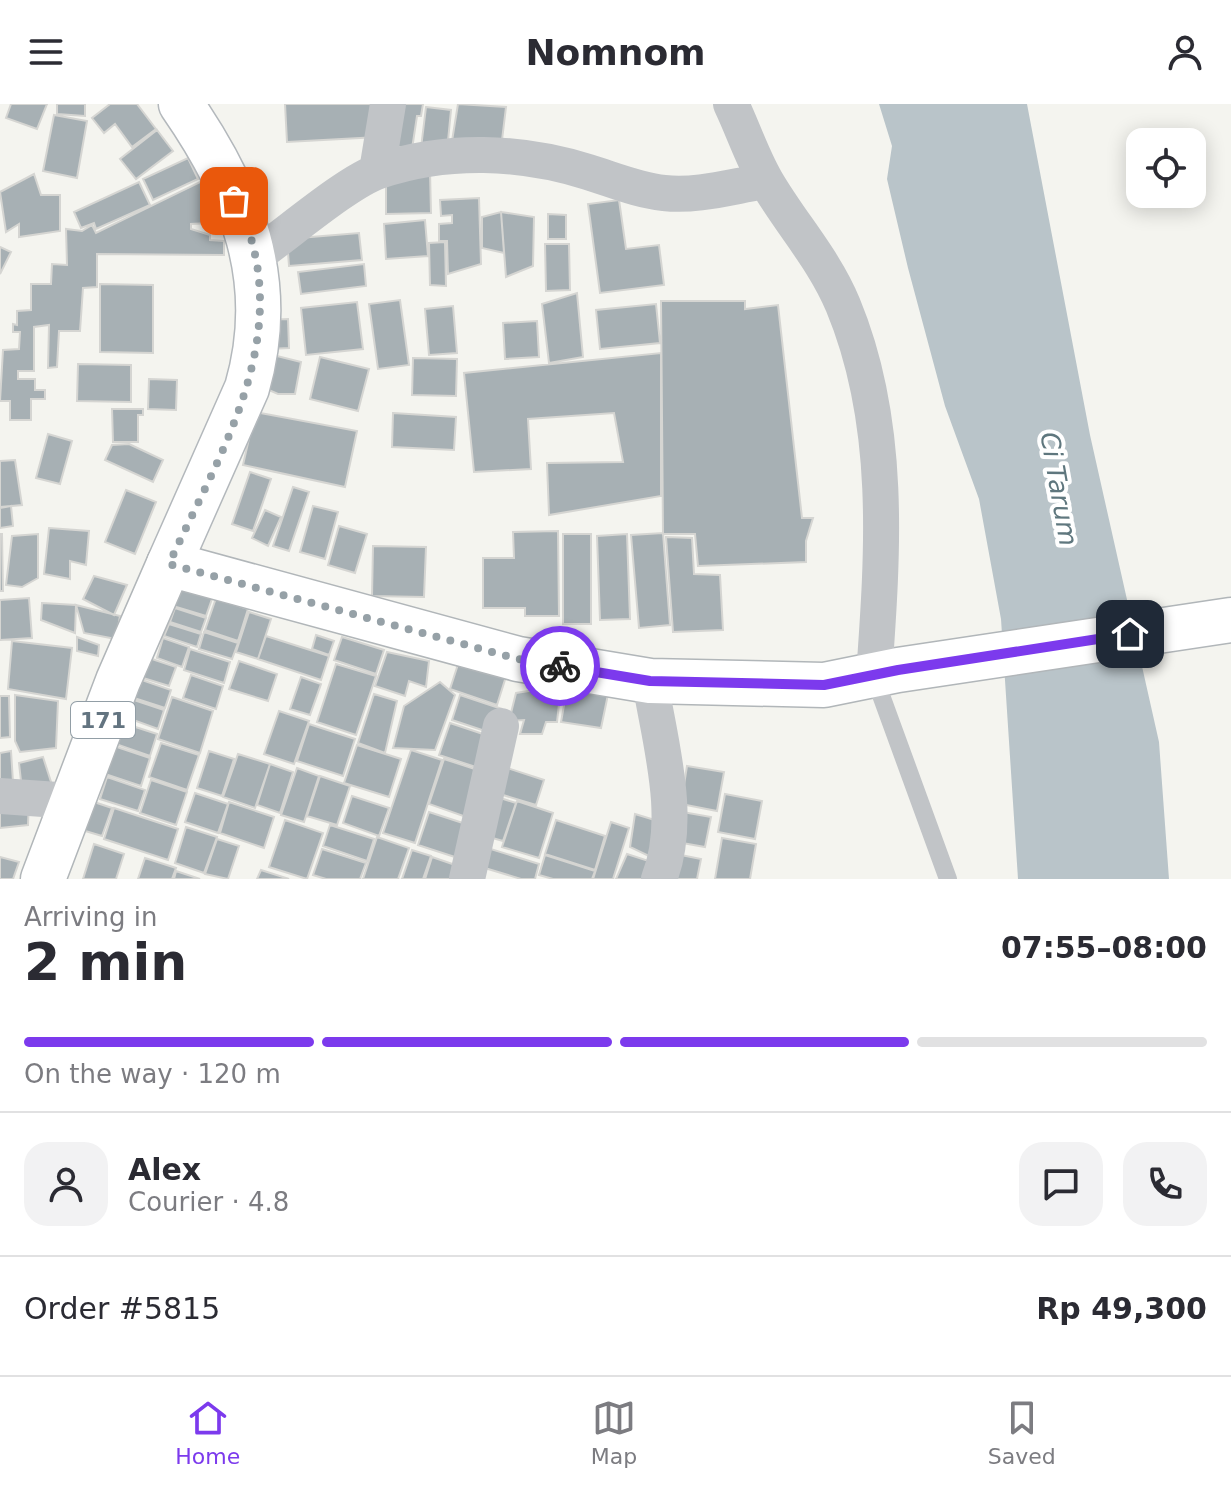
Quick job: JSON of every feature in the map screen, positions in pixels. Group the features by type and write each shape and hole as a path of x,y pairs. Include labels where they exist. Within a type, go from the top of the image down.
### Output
{"main road":[{"path":"181,104 215,156 253,246 259,324 256,358 231,430 169,564 518,659 650,681 824,685 1224,620"},
{"name":"171","path":"43,879 118,681 169,564"}],"street":[{"path":"377,171 388,104"},
{"path":"731,104 766,181 821,261 843,305 860,355 881,475 886,673"},
{"path":"254,257 377,171 473,154 528,157 589,172 631,188 668,194 712,191 766,181"},
{"path":"650,681 669,812 668,850 659,879"},
{"path":"467,879 501,726"},
{"path":"0,796 72,801"}],"lane":[{"path":"886,673 948,879"}],"water":[{"name":"Ci Tarum","path":"879,104 1027,104 1090,435 1159,742 1169,879 1018,879 1001,619 979,499 945,406 908,268 887,179 892,146"}],"building":[{"path":"11,104 47,104 37,129 6,118"},
{"path":"57,104 85,104 85,116 57,114"},
{"path":"110,104 137,104 156,129 132,147 115,124 104,133 92,118"},
{"path":"285,104 376,104 378,137 287,142"},
{"path":"393,104 423,104 421,116 417,116 412,149 387,145"},
{"path":"458,104 506,107 502,140 452,141"},
{"path":"426,107 451,110 447,151 421,148"},
{"path":"54,115 87,121 77,178 43,171"},
{"path":"157,130 173,151 136,179 120,159"},
{"path":"188,158 198,179 153,200 143,179"},
{"path":"430,171 431,213 386,214 386,173"},
{"path":"34,174 41,195 60,195 60,231 19,237 19,224 6,232 0,192"},
{"path":"202,181 203,211 209,211 209,223 191,224 191,229 210,235 210,240 224,241 224,255 97,254 97,287 83,288 80,331 59,331 57,367 48,368 49,325 34,327 34,371 18,371 18,379 35,379 35,390 45,390 45,399 31,399 31,420 10,420 10,401 0,401 3,350 19,349 20,332 13,332 13,324 17,325 17,311 31,310 31,284 51,284 52,264 67,265 66,229 82,231 92,225 96,233"},
{"path":"139,182 150,205 96,229 94,223 81,228 74,212"},
{"path":"479,198 481,264 448,274 447,241 439,241 439,224 452,223 452,215 441,216 440,200"},
{"path":"619,200 626,249 659,245 664,285 600,293 588,204"},
{"path":"501,212 534,217 533,266 506,277"},
{"path":"501,212 504,253 482,248 482,217"},
{"path":"548,214 566,215 566,239 548,239"},
{"path":"425,220 428,256 386,259 384,224"},
{"path":"359,233 362,260 289,266 287,239"},
{"path":"445,242 446,286 430,285 429,243"},
{"path":"545,244 569,244 570,290 546,291"},
{"path":"0,247 11,252 0,274"},
{"path":"364,264 366,286 301,294 298,272"},
{"path":"100,284 153,285 153,353 100,352"},
{"path":"577,293 583,357 549,363 542,304"},
{"path":"400,300 409,365 378,369 369,304"},
{"path":"661,301 745,301 745,309 778,305 802,518 813,518 806,541 806,562 698,566 695,534 663,534"},
{"path":"357,302 363,349 306,355 301,308"},
{"path":"656,304 660,343 600,349 596,310"},
{"path":"453,306 457,353 429,355 425,309"},
{"path":"288,319 289,348 268,349 267,320"},
{"path":"537,321 539,357 505,359 503,323"},
{"path":"661,353 661,496 549,515 547,463 623,462 614,413 528,419 531,469 474,472 464,373"},
{"path":"269,354 301,362 295,394 278,394 264,388"},
{"path":"320,357 369,369 358,411 310,399"},
{"path":"413,358 457,359 456,396 412,395"},
{"path":"78,364 131,365 131,402 77,401"},
{"path":"149,379 177,380 176,410 148,409"},
{"path":"112,409 143,409 143,415 138,415 138,442 113,442"},
{"path":"255,412 357,431 345,487 243,465"},
{"path":"393,413 456,417 454,450 392,447"},
{"path":"48,434 72,441 60,484 36,478"},
{"path":"129,444 163,460 153,482 105,460 112,445"},
{"path":"15,460 22,505 0,507 0,461"},
{"path":"250,472 271,479 253,531 232,524"},
{"path":"293,487 309,492 289,551 273,546"},
{"path":"126,490 156,502 135,554 105,542"},
{"path":"11,506 13,526 0,528 0,508"},
{"path":"313,506 338,512 325,559 300,552"},
{"path":"265,510 281,517 268,546 252,538"},
{"path":"339,526 367,534 355,573 328,565"},
{"path":"49,528 89,531 86,565 70,561 70,579 44,574"},
{"path":"558,531 559,616 525,616 525,608 483,608 483,558 514,558 513,532"},
{"path":"663,533 670,625 639,628 631,535"},
{"path":"2,534 3,591 0,591"},
{"path":"38,534 38,578 22,587 6,585 12,536"},
{"path":"563,534 591,534 591,624 563,624"},
{"path":"627,534 630,619 600,620 597,536"},
{"path":"666,537 692,538 694,574 720,575 723,630 673,632"},
{"path":"373,546 426,547 424,597 372,596"},
{"path":"94,576 127,585 114,615 83,599"},
{"path":"180,586 213,596 206,616 173,606"},
{"path":"29,598 32,638 0,640 0,600"},
{"path":"216,598 248,609 238,641 205,630"},
{"path":"42,603 76,605 75,633 41,620"},
{"path":"76,605 120,616 116,639 84,633"},
{"path":"175,608 206,618 201,632 170,622"},
{"path":"249,612 271,619 258,659 236,652"},
{"path":"169,624 201,634 197,647 164,636"},
{"path":"204,632 238,643 232,659 199,649"},
{"path":"316,635 334,641 329,655 312,649"},
{"path":"266,636 329,656 321,680 258,659"},
{"path":"77,637 99,645 98,656 77,651"},
{"path":"342,637 384,650 376,674 334,660"},
{"path":"163,638 189,647 182,667 157,658"},
{"path":"12,641 72,648 66,699 8,689"},
{"path":"190,649 230,662 224,683 184,670"},
{"path":"387,652 429,661 426,687 409,681 405,696 375,686"},
{"path":"462,652 509,667 497,705 450,689"},
{"path":"146,657 176,667 169,686 140,677"},
{"path":"239,661 277,674 268,701 229,689"},
{"path":"336,664 376,676 356,735 317,722"},
{"path":"570,672 611,680 601,728 561,722"},
{"path":"191,675 223,686 216,709 183,698"},
{"path":"301,677 321,684 310,715 290,709"},
{"path":"139,679 171,690 165,708 134,698"},
{"path":"440,682 455,695 435,750 393,748 404,706"},
{"path":"561,686 557,722 546,722 542,734 520,734 524,720 509,721 516,693"},
{"path":"374,694 397,701 385,753 358,743"},
{"path":"15,695 58,701 56,748 20,752 15,741"},
{"path":"460,695 502,709 494,734 452,720"},
{"path":"0,696 9,696 10,737 0,738"},
{"path":"172,697 213,711 200,753 158,739"},
{"path":"128,698 164,710 158,729 122,716"},
{"path":"279,711 309,721 294,764 264,754"},
{"path":"117,721 157,734 150,756 110,742"},
{"path":"450,723 495,738 485,770 439,755"},
{"path":"309,724 355,739 343,776 297,761"},
{"path":"105,743 150,758 141,786 96,771"},
{"path":"161,743 199,755 187,790 149,777"},
{"path":"357,745 401,759 389,797 344,783"},
{"path":"411,750 442,760 415,843 383,833"},
{"path":"11,751 13,782 0,785 0,753"},
{"path":"209,751 234,759 222,796 197,788"},
{"path":"238,754 270,764 255,808 223,797"},
{"path":"43,757 52,785 22,790 19,763"},
{"path":"444,759 484,772 469,818 429,804"},
{"path":"270,764 293,772 280,813 257,805"},
{"path":"501,766 544,780 536,805 493,792"},
{"path":"687,766 724,772 717,811 681,804"},
{"path":"297,768 319,776 304,822 281,815"},
{"path":"320,776 350,786 337,825 307,816"},
{"path":"107,777 145,790 138,811 100,799"},
{"path":"151,780 187,792 176,825 140,813"},
{"path":"195,793 228,804 218,833 185,822"},
{"path":"725,794 762,801 755,839 718,832"},
{"path":"352,796 389,808 379,836 343,823"},
{"path":"494,796 516,803 503,841 482,835"},
{"path":"82,798 112,808 102,836 72,827"},
{"path":"29,800 28,825 0,828 0,801"},
{"path":"517,801 553,813 539,858 502,847"},
{"path":"229,802 274,817 264,848 220,833"},
{"path":"114,808 178,829 168,860 104,839"},
{"path":"677,811 711,817 705,847 671,841"},
{"path":"429,812 475,827 464,860 418,845"},
{"path":"635,814 658,821 653,858 630,847"},
{"path":"285,820 323,833 307,879 269,867"},
{"path":"556,820 605,836 595,870 545,854"},
{"path":"611,822 629,828 613,879 593,879"},
{"path":"330,825 374,839 367,861 323,846"},
{"path":"186,827 217,837 204,873 175,863"},
{"path":"377,837 409,848 398,879 363,879"},
{"path":"722,838 756,844 750,879 715,879"},
{"path":"217,839 239,846 228,879 205,874"},
{"path":"94,844 124,854 116,879 83,879"},
{"path":"481,846 539,864 535,879 521,879 475,865"},
{"path":"322,849 366,863 360,879 326,879 313,875"},
{"path":"412,850 431,856 423,879 402,879"},
{"path":"671,853 701,859 697,879 666,879"},
{"path":"627,854 658,864 651,879 616,879"},
{"path":"545,855 595,871 592,879 553,879 539,875"},
{"path":"0,857 19,862 13,879 0,879"},
{"path":"432,857 464,868 461,879 425,879"},
{"path":"145,858 176,868 172,879 138,879"},
{"path":"261,870 289,879 257,879"},
{"path":"176,871 200,879 174,879"}],"way so far":[{"path":"234,201 253,246 259,324 256,358 231,430 169,564 518,659 560,666"}],"route":[{"path":"560,666 650,681 739,686 824,685 898,670 1130,634"}]}
